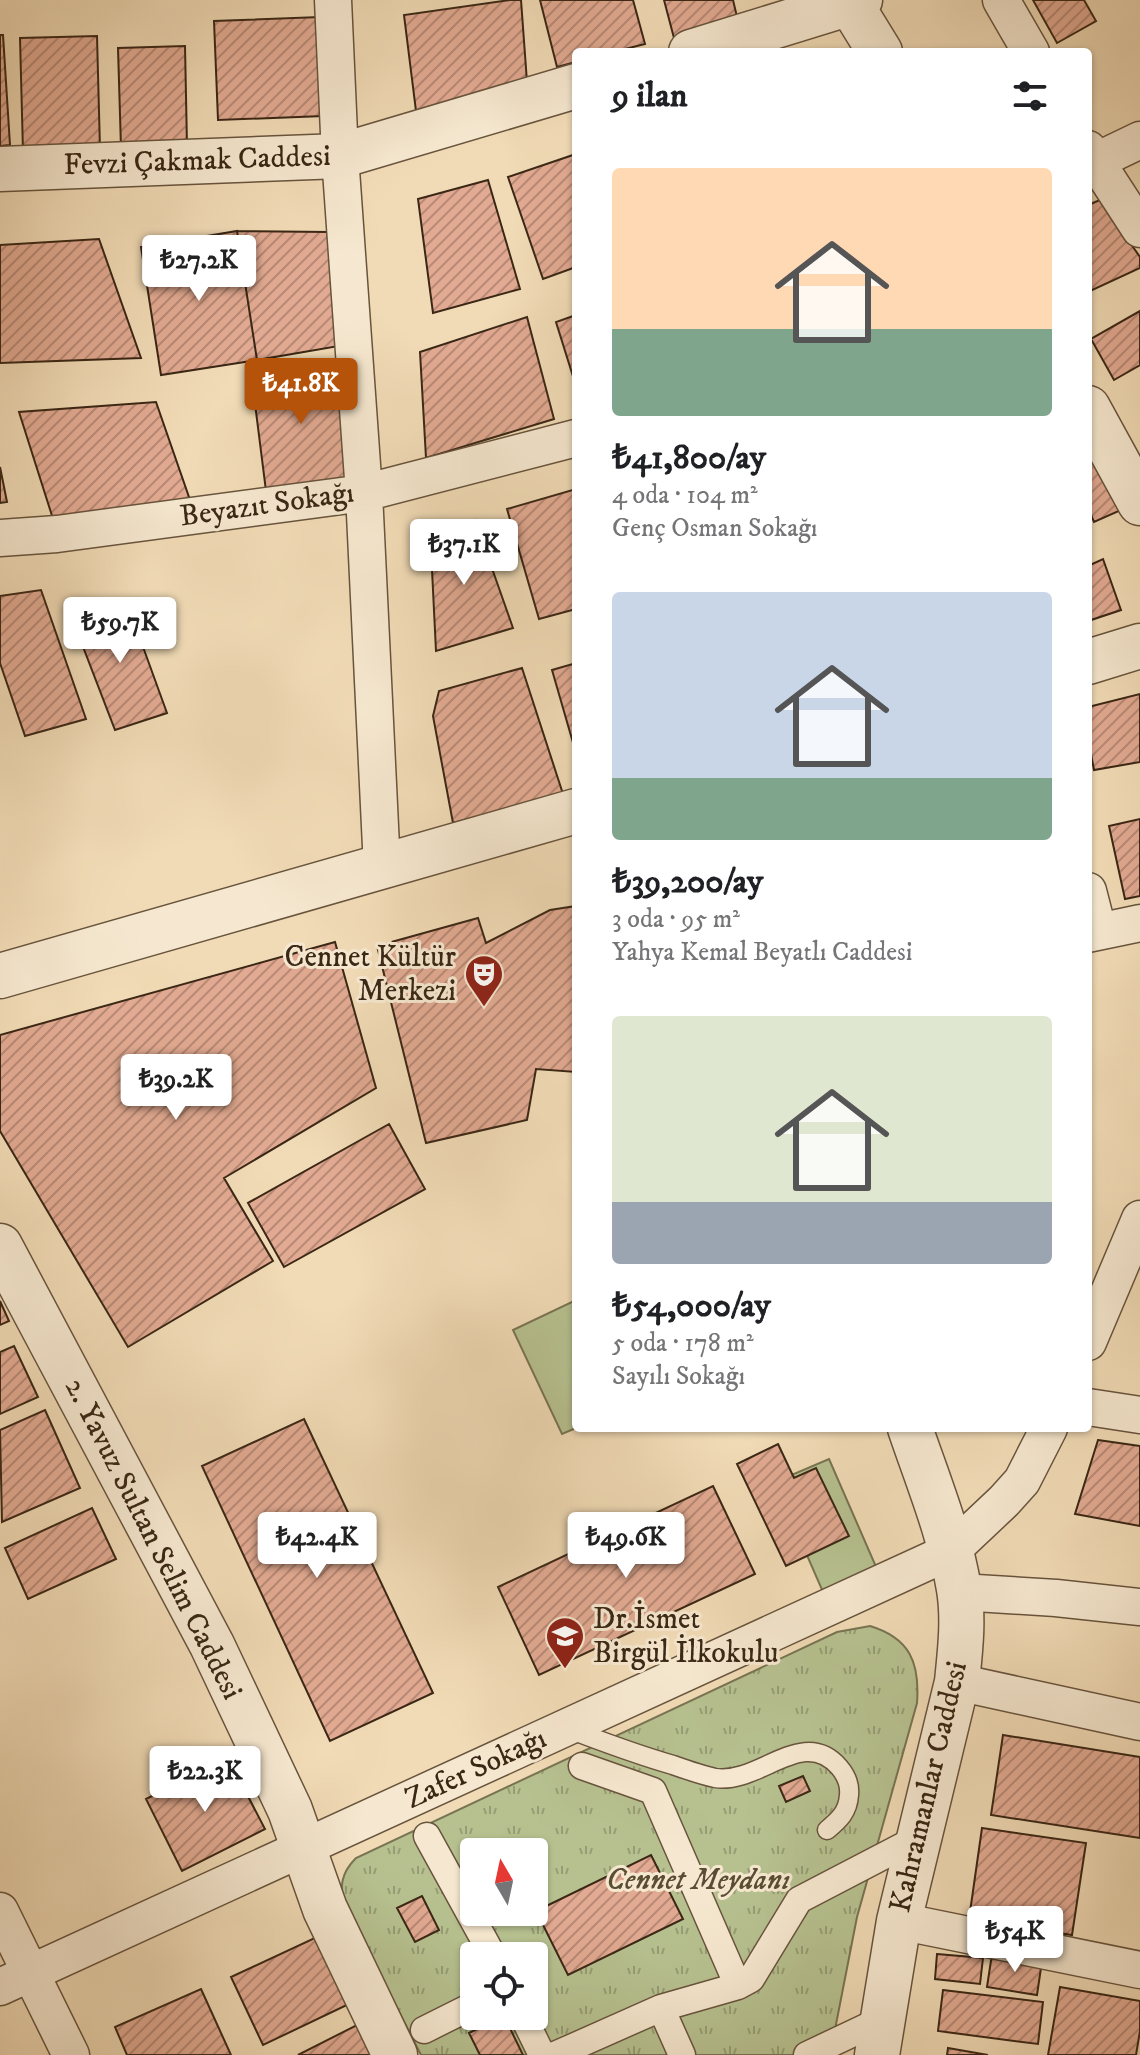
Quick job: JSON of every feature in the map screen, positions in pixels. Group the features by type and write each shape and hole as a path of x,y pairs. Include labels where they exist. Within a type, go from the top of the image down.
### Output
{"street":[{"path":"333,0 340,156 364,493 382,868"},
{"path":"1001,0 1029,48"},
{"path":"704,48 853,1 878,48"},
{"name":"Fevzi Çakmak Caddesi","path":"0,169 340,156 572,87"},
{"path":"1092,159 1140,140"},
{"path":"1092,160 1140,229"},
{"path":"1092,415 1140,503"},
{"name":"Beyazıt Sokağı","path":"0,538 57,534 364,493 572,439"},
{"path":"1092,661 1140,646"},
{"path":"0,976 572,812"},
{"path":"1093,932 1140,923"},
{"path":"1092,1335 1130,1267 1140,1219"},
{"name":"2. Yavuz Sultan Selim Caddesi","path":"0,1246 212,1645 290,1810 325,1909 409,2042"},
{"path":"1092,1408 1140,1415"},
{"name":"Kahramanlar Caddesi","path":"880,2037 899,1921 957,1682 961,1646 956,1572 911,1432"},
{"path":"1047,1432 1022,1481 1004,1501 956,1572 1056,1598 1140,1607"},
{"name":"Zafer Sokağı","path":"16,1980 566,1728 956,1572"},
{"path":"957,1682 1140,1722"},
{"path":"582,1766 653,1791 738,1986"},
{"path":"427,1836 485,1942"},
{"path":"555,2055 661,2008 738,1986 751,1979 799,1900 920,1837"},
{"path":"0,1911 16,1980 71,2055"},
{"path":"899,1921 1140,1970"},
{"path":"661,2008 682,2055"},
{"path":"409,2042 460,2013"},
{"path":"530,2030 542,2055"},
{"path":"807,2055 880,2037"}],"lane":[{"path":"566,1728 625,1751 713,1778 732,1779 751,1774 788,1755 803,1751 818,1752 838,1767 849,1789 848,1805 840,1820 827,1830"}],"green space":[{"path":"572,1302 572,1430 562,1434 513,1330"},
{"path":"829,1459 877,1569 823,1592 775,1482"},
{"name":"Cennet Meydanı","path":"870,1626 884,1631 903,1645 914,1664 917,1703 857,1917 830,2055 421,2055 345,1906 343,1880 356,1858 837,1632"}],"building":[{"path":"521,0 527,82 417,119 404,15"},
{"path":"540,0 633,0 645,44 629,48 572,48 572,63 557,67"},
{"path":"664,0 733,0 738,21 674,38"},
{"path":"1033,0 1084,0 1096,21 1057,43"},
{"path":"320,17 323,116 218,120 214,21"},
{"path":"0,35 3,35 10,145 0,146"},
{"path":"97,36 100,149 23,152 20,38"},
{"path":"185,46 187,146 121,148 118,48"},
{"path":"572,155 572,268 543,279 508,177"},
{"path":"488,180 520,289 433,313 418,199"},
{"path":"1100,200 1140,257 1140,268 1092,290 1092,203"},
{"path":"237,231 257,360 161,375 141,247"},
{"path":"237,231 329,232 339,346 257,360"},
{"path":"99,239 141,358 0,363 0,245"},
{"path":"1140,311 1140,365 1114,380 1092,338"},
{"path":"572,316 572,373 556,322"},
{"path":"527,317 554,419 426,458 420,352"},
{"path":"336,361 352,480 266,491 251,372"},
{"path":"156,402 190,500 54,522 19,412"},
{"path":"1092,449 1139,502 1094,522 1092,517"},
{"path":"0,467 7,502 0,503"},
{"path":"572,490 572,610 539,619 507,509"},
{"path":"475,520 513,628 436,651 430,529"},
{"path":"1103,559 1121,610 1092,620 1092,564"},
{"path":"41,590 86,719 25,736 0,663 0,596"},
{"path":"126,600 167,713 115,730 72,618"},
{"path":"572,664 572,739 552,670"},
{"path":"522,668 563,794 453,823 433,716 439,691"},
{"path":"1140,694 1140,762 1094,770 1092,706"},
{"path":"1140,819 1140,896 1125,899 1109,826"},
{"name":"Cennet Kültür Merkezi","path":"572,907 572,1072 536,1069 527,1120 426,1143 377,946 478,918 486,943 550,910"},
{"path":"335,942 376,1088 224,1178 273,1261 128,1347 0,1131 0,1035"},
{"path":"389,1124 425,1189 284,1267 248,1203"},
{"path":"0,1301 9,1321 0,1325"},
{"path":"14,1346 38,1397 0,1414 0,1352"},
{"path":"45,1410 80,1488 2,1522 0,1430"},
{"path":"304,1419 433,1693 330,1741 202,1466"},
{"path":"1098,1440 1140,1446 1140,1526 1075,1514"},
{"path":"778,1444 794,1478 816,1468 849,1536 786,1566 737,1464"},
{"path":"713,1486 755,1574 539,1675 498,1587"},
{"path":"713,1486 755,1574 539,1675 498,1587"},
{"path":"92,1508 116,1559 28,1599 5,1548"},
{"path":"1003,1735 1140,1757 1140,1838 991,1815"},
{"path":"228,1758 265,1829 182,1871 146,1799"},
{"path":"803,1776 810,1791 786,1802 779,1786"},
{"path":"982,1828 1086,1843 1072,1935 969,1919"},
{"path":"651,1855 683,1919 568,1975 544,1926 548,1926 548,1905"},
{"path":"422,1896 439,1930 415,1942 397,1908"},
{"path":"319,1936 351,2003 263,2045 231,1977"},
{"path":"937,1954 983,1958 980,1984 935,1979"},
{"path":"992,1954 1042,1961 1037,1995 987,1987"},
{"path":"1060,1987 1140,2001 1136,2055 1048,2055"},
{"path":"201,1989 231,2055 127,2055 115,2027"},
{"path":"943,1990 1043,2002 1038,2044 938,2031"},
{"path":"357,2025 372,2055 298,2055"},
{"path":"475,2030 511,2030 523,2055 480,2055 469,2033"},
{"path":"948,2048 988,2055 947,2055"}],"place":[{"name":"Cennet Kültür Merkezi","path":"484,1008"},
{"name":"Dr.İsmet Birgül İlkokulu","path":"565,1670"}]}
